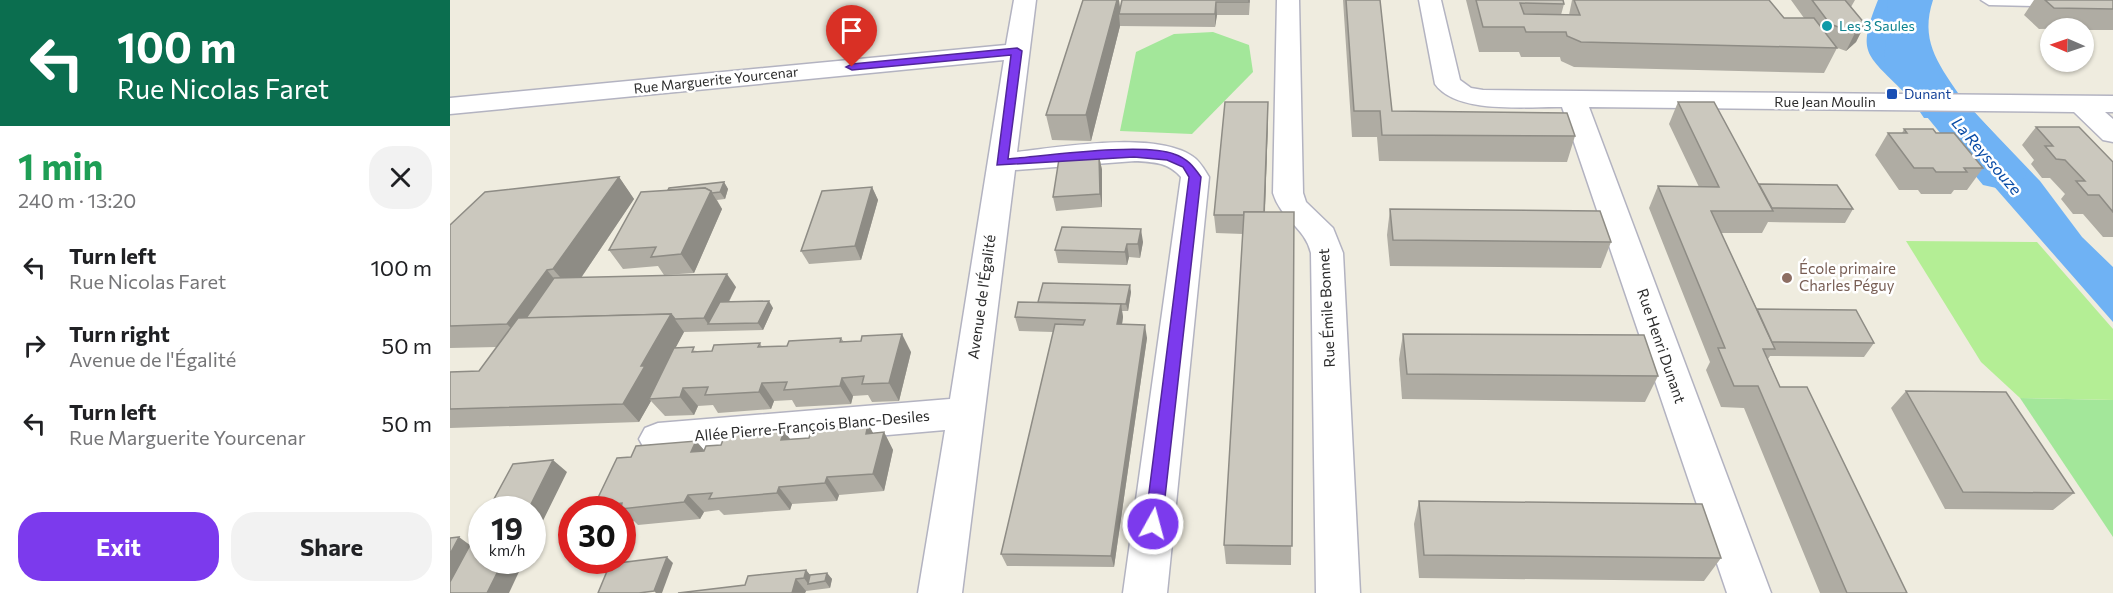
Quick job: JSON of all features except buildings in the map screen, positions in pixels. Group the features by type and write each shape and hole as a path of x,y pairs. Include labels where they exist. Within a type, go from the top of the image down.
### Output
{"street":[{"name":"Avenue de l'Égalité","path":"940,593 1024,0"},
{"name":"Rue Émile Bonnet","path":"1288,0 1288,192 1292,206 1322,235 1327,253 1338,593"},
{"name":"Rue Jean Moulin","path":"1430,0 1448,84 1463,94 1483,98 2113,104"},
{"path":"1989,0 2113,3"},
{"name":"Rue Marguerite Yourcenar","path":"450,106 1017,51"},
{"name":"Rue Henri Dunant","path":"1573,100 1749,593"},
{"path":"2081,104 2113,134"},
{"path":"1001,163 1134,153 1170,156 1187,165 1195,177 1145,593"},
{"name":"Allée Pierre-François Blanc-Desiles","path":"658,439 966,413"}],"green space":[{"path":"1213,32 1249,45 1253,72 1192,134 1120,131 1136,52 1174,34"},
{"path":"1906,241 2037,242 2113,329 2113,400 2020,398 1981,362"},
{"path":"2020,398 2113,400 2113,537"}],"water":[{"path":"1878,0 1933,0 1928,27 1933,50 1943,71 1958,93 1904,92 1873,60 1868,51 1867,42 1871,18"},
{"path":"1920,112 1975,113 2040,181 2082,237 2113,267 2113,322 1934,118 1924,118"}],"waterway":[{"name":"La Reyssouze","path":"1908,0 1906,63 2001,173"}],"place":[{"name":"Les 3 Saules","path":"1827,26"},
{"name":"Dunant","path":"1892,94"},
{"name":"École primaire Charles Péguy","path":"1787,278"}],"route":[{"path":"852,67 1017,51 1001,163 1093,154 1134,153 1170,156 1187,165 1195,177 1153,524"}]}
